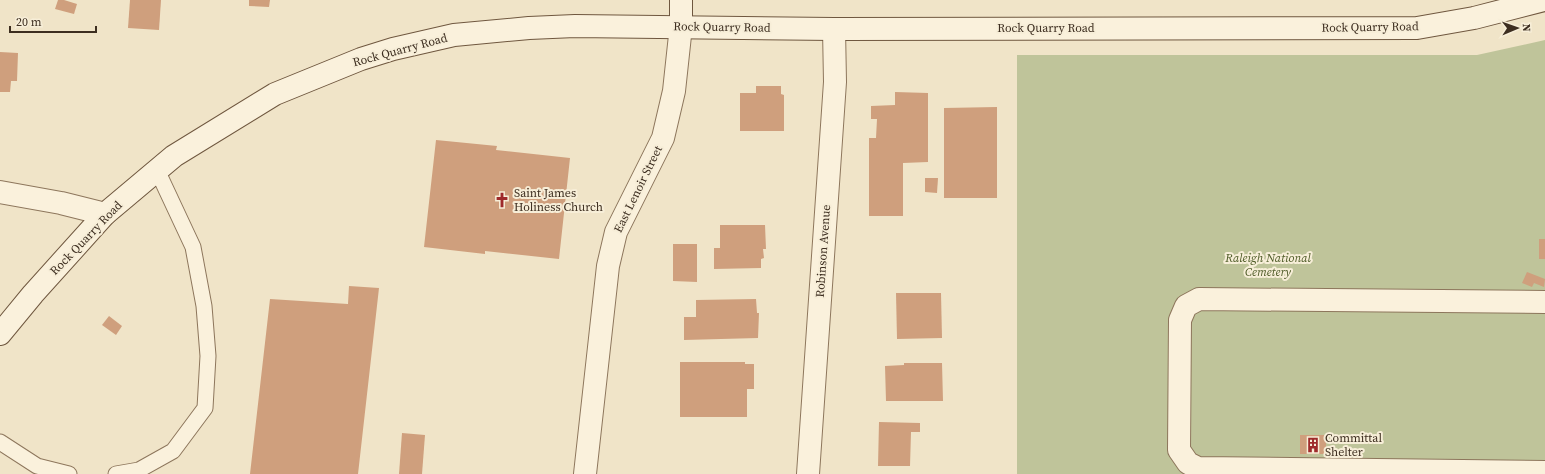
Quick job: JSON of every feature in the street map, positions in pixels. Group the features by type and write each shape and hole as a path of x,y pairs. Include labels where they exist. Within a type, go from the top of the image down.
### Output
{"street":[{"name":"East Lenoir Street","path":"585,474 608,266 616,232 663,138 674,91 681,26 681,0"},
{"name":"Rock Quarry Road","path":"0,334 33,294 105,214 174,156 275,94 360,59 393,49 454,35 516,29 575,26 681,26 834,29 1417,28 1474,18 1544,0"},
{"name":"Robinson Avenue","path":"808,474 835,82 834,29"},
{"path":"0,192 61,203 105,214"},
{"path":"1545,302 1199,299 1186,306 1180,320 1179,450 1188,463 1198,468 1545,472"}],"lane":[{"path":"116,474 139,470 173,451 205,408 208,356 204,306 193,247 157,170"},
{"path":"0,442 37,466 69,474"}],"green space":[{"name":"Raleigh National Cemetery","path":"1545,40 1545,474 1017,474 1017,55 1477,55"}],"building":[{"path":"58,0 64,0 77,4 74,14 55,9"},
{"path":"130,0 161,0 159,30 128,28"},
{"path":"249,0 270,0 269,7 249,6"},
{"path":"0,52 18,53 17,81 11,81 10,92 0,92"},
{"path":"756,86 781,86 781,94 784,95 784,131 740,131 740,93 756,93"},
{"path":"895,92 928,93 928,162 903,163 903,216 869,216 869,138 876,138 877,119 871,119 871,106 895,105"},
{"path":"997,107 997,198 944,198 944,108"},
{"path":"436,140 497,146 496,150 570,158 559,259 485,251 485,254 424,247"},
{"path":"925,178 938,178 937,193 925,192"},
{"path":"720,225 765,225 766,249 763,249 764,258 761,259 761,268 714,269 714,248 720,248"},
{"path":"1539,239 1545,239 1545,259 1539,259"},
{"path":"673,244 697,244 697,282 673,281"},
{"path":"1527,272 1545,279 1544,287 1534,283 1532,287 1522,283"},
{"path":"349,286 379,288 358,474 250,474 270,299 348,304"},
{"path":"896,293 941,293 942,338 897,339"},
{"path":"756,299 757,313 759,313 758,338 684,340 684,317 696,317 696,300"},
{"path":"109,316 122,326 116,335 102,325"},
{"path":"680,362 745,362 745,364 754,364 754,389 747,389 747,417 680,417"},
{"path":"904,363 942,363 943,401 886,401 885,366 904,365"},
{"path":"879,422 920,423 920,432 911,432 910,466 878,466"},
{"path":"402,433 425,435 422,474 399,474"},
{"name":"Committal Shelter","path":"1300,435 1326,435 1326,454 1300,454"}],"place":[{"name":"Saint James Holiness Church","path":"502,200"},
{"name":"Committal Shelter","path":"1313,445"}]}
